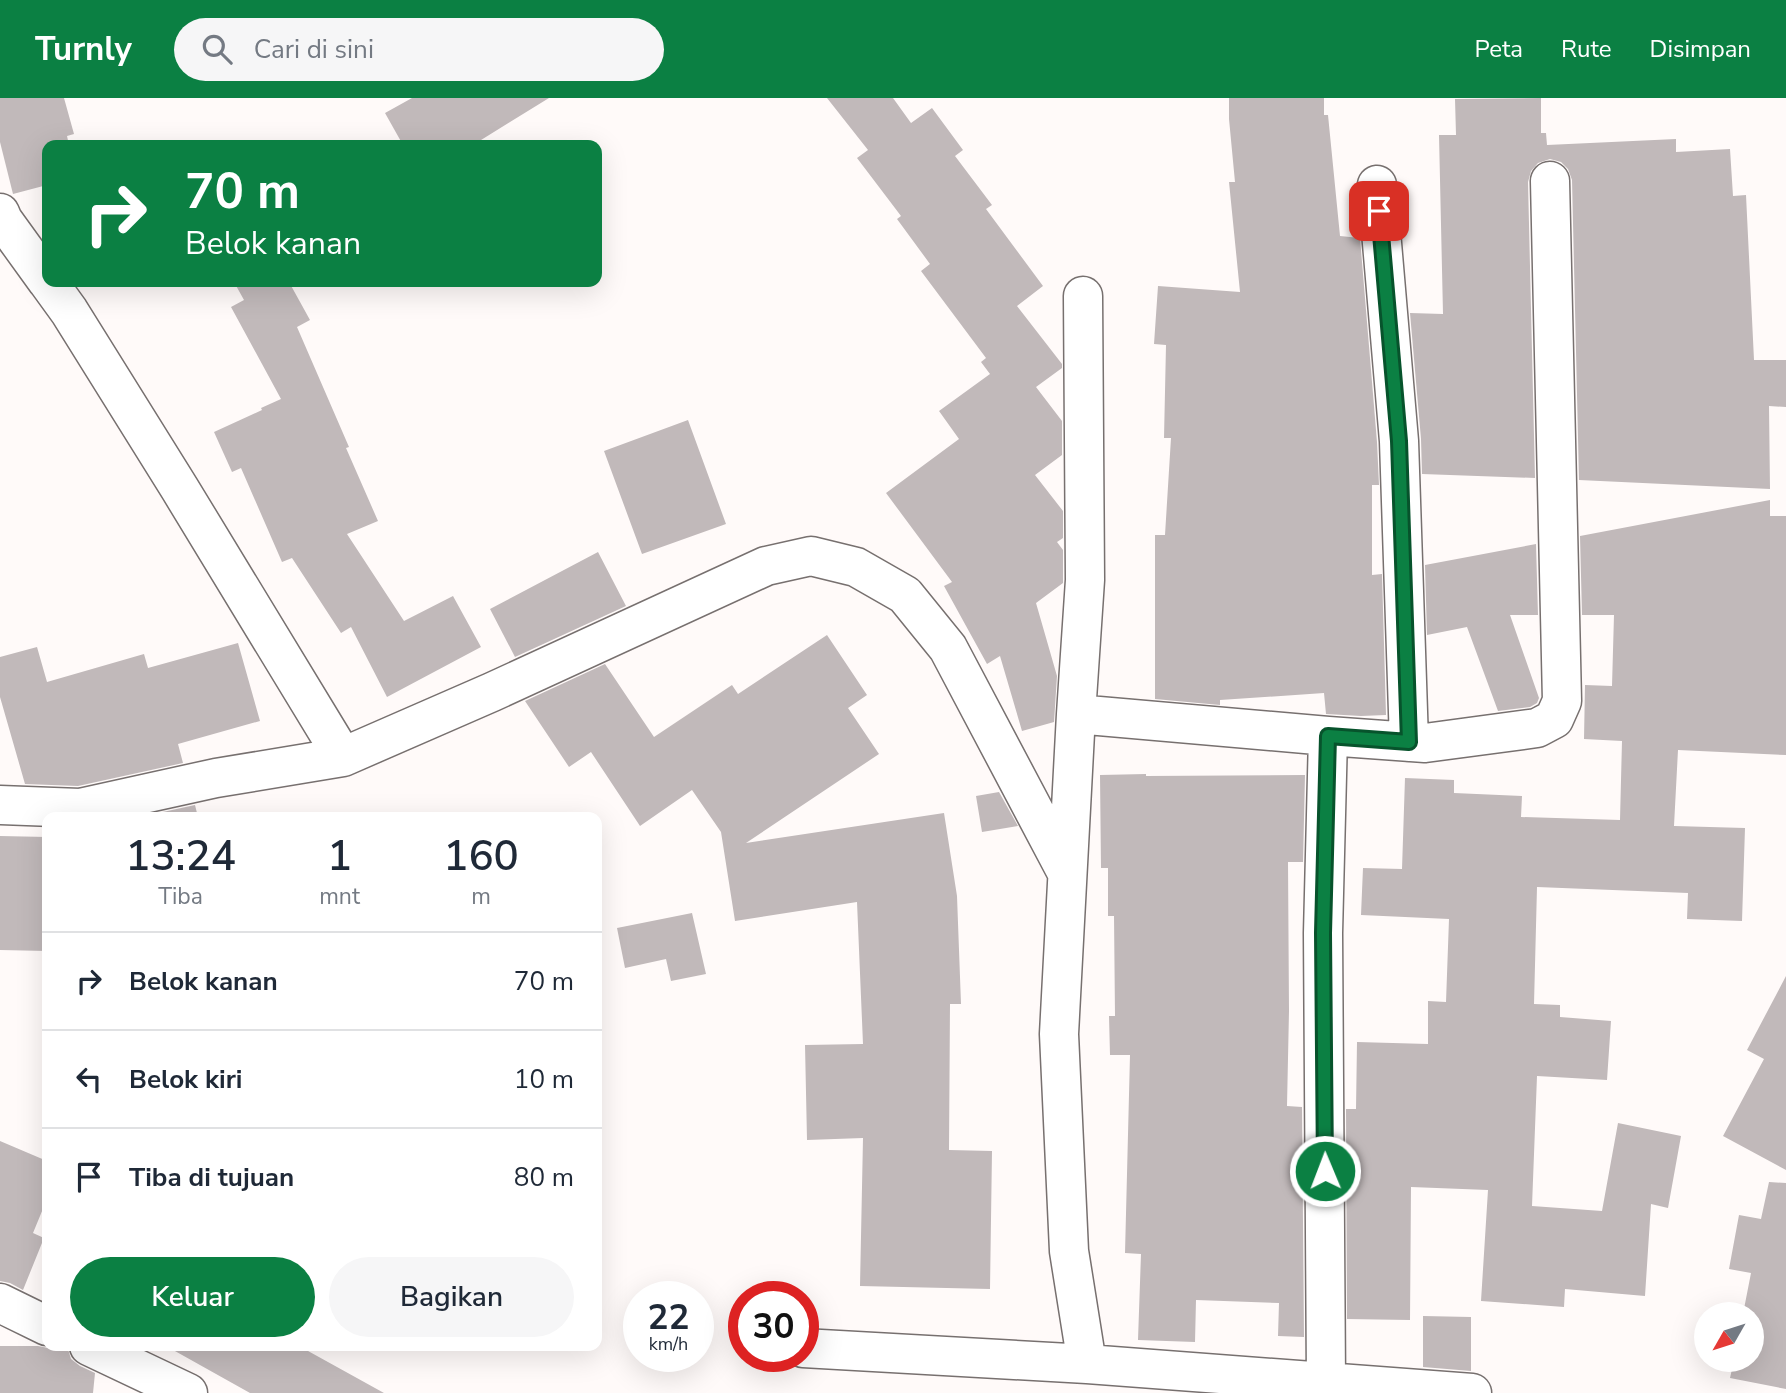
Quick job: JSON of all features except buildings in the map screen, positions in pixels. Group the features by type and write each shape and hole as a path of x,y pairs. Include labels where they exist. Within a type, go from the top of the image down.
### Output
{"street":[{"path":"1076,714 1425,743 1538,728 1554,719 1562,701 1550,181"},
{"path":"1377,186 1399,441 1409,742"},
{"path":"0,213 42,273"},
{"path":"52,287 167,467 343,757"},
{"path":"1083,296 1085,580 1059,1034 1069,1251 1087,1364"},
{"path":"0,806 80,808 216,778 343,757 766,566 811,556 856,567 905,595 948,648 1067,873"},
{"path":"1326,1381 1323,933 1328,736"},
{"path":"0,1303 42,1324"},
{"path":"819,1349 1087,1364 1472,1393"},
{"path":"100,1351 188,1393"}],"route":[{"path":"1325,1171 1323,933 1328,736 1409,742 1399,441 1379,211"}]}
